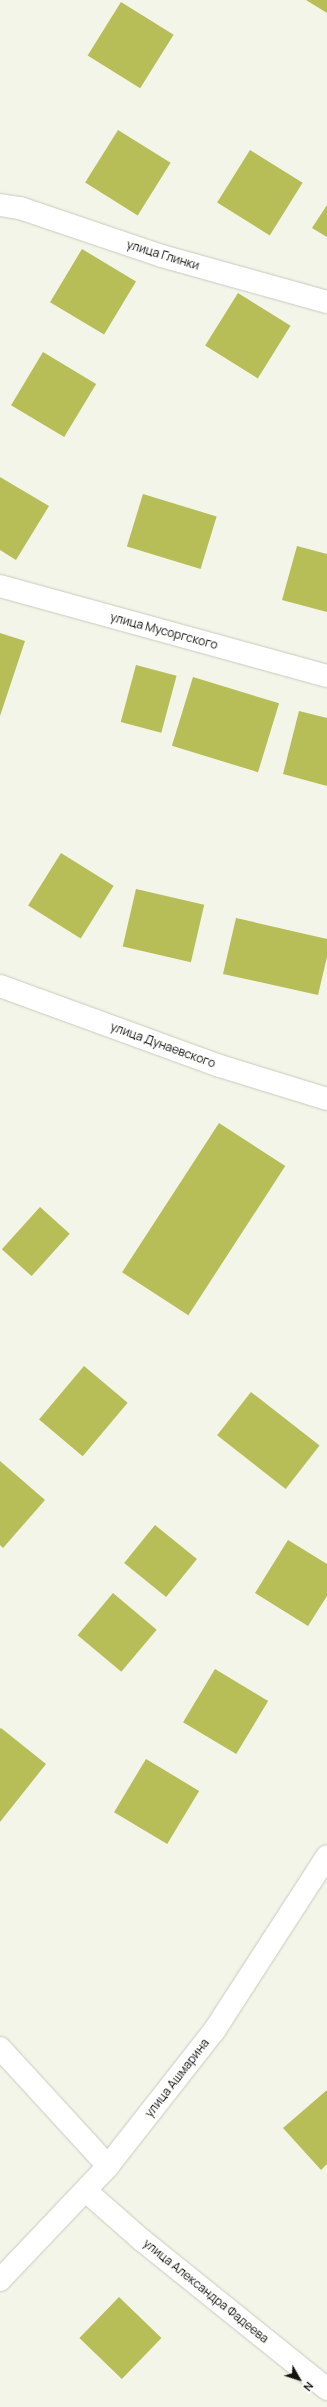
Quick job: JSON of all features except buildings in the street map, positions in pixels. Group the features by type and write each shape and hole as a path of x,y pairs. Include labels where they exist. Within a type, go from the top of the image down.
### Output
{"street":[{"name":"улица Глинки","path":"0,205 20,208 162,256 327,302"},
{"name":"улица Мусоргского","path":"0,586 327,676"},
{"name":"улица Дунаевского","path":"0,986 220,1066 327,1099"},
{"name":"улица Ашмарина","path":"0,2280 86,2191 108,2166 214,2031 327,1856"},
{"path":"0,2048 108,2166"},
{"name":"улица Александра Фадеева","path":"86,2191 143,2240 327,2389"}]}
